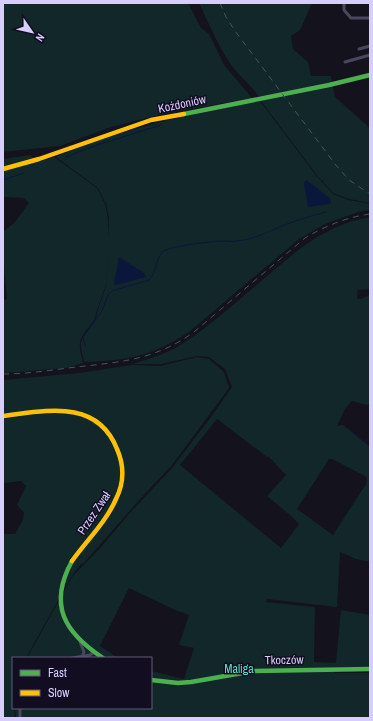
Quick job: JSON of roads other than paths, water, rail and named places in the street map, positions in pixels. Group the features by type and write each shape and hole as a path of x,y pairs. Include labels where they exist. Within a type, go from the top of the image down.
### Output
{"street":[{"path":"344,3 344,10 351,18 370,18"},
{"path":"359,49 370,46"},
{"path":"345,62 370,55"},
{"name":"Kożdoniów","path":"3,169 39,159 151,120 330,85 370,75"},
{"name":"Przez Zwał","path":"3,416 57,410 79,413 92,418 106,430 115,442 120,454 123,474 122,486 117,499 70,564 62,584 60,600 62,611 68,626 78,640 94,652"},
{"path":"78,640 84,652 82,657 91,655 94,652 102,657"},
{"name":"Tkoczów","path":"152,680 168,683 188,683 252,671 370,669"}],"water":[{"path":"306,180 331,200 330,204 308,207 304,183"},
{"path":"119,257 144,273 146,277 116,285 114,284"}],"waterway":[{"path":"48,153 118,126 179,111"},
{"path":"66,157 97,145 161,125"},
{"path":"35,158 44,155"},
{"path":"3,180 24,173"},
{"path":"86,346 83,337 102,311 108,295 112,291 149,280 154,273 161,253 164,251 175,247 193,244 248,239 293,222 326,212"},
{"path":"348,428 370,446"}],"railway":[{"path":"220,3 226,17 235,31 335,164 349,180 370,194"},
{"path":"3,374 40,372 123,361 165,349 194,332 305,238 336,223 353,217 370,214"}],"park label":[{"name":"Maliga","path":"239,669"}]}
